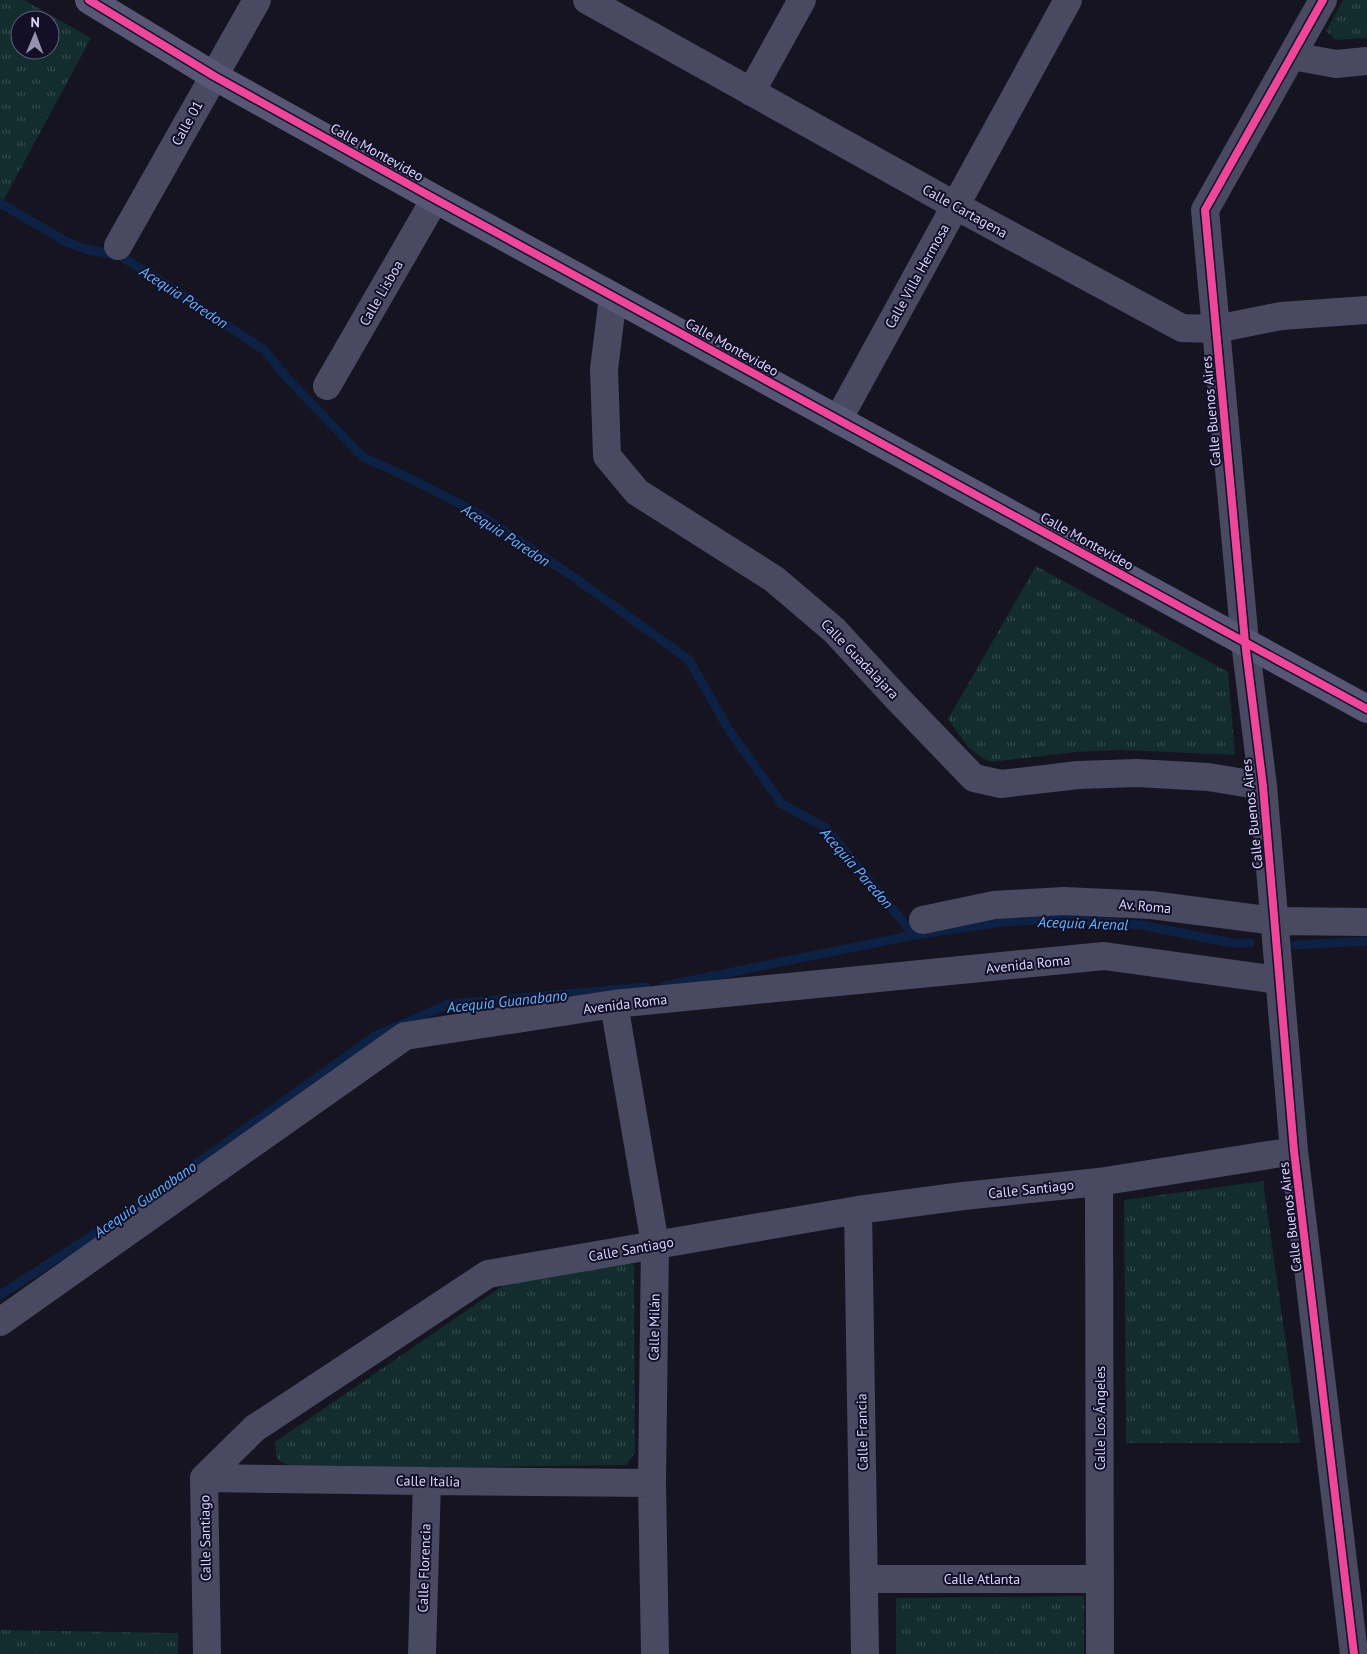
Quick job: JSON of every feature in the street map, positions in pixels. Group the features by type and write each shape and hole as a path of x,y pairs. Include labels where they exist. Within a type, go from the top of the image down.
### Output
{"street":[{"name":"Calle Montevideo","path":"89,0 214,76 613,297 1367,709"},
{"name":"Calle 01","path":"118,246 257,0"},
{"name":"Calle Cartagena","path":"587,0 956,206 1182,328 1216,329 1281,316 1367,310"},
{"path":"751,92 802,0"},
{"name":"Calle Buenos Aires","path":"1323,0 1205,210 1245,642 1263,786 1294,1151 1354,1654"},
{"name":"Calle Villa Hermosa","path":"838,420 956,206 1057,4"},
{"path":"1292,56 1336,64 1367,62"},
{"name":"Calle Lisboa","path":"326,386 436,199"},
{"name":"Calle Guadalajara","path":"613,297 604,369 607,456 637,492 774,579 834,630 974,778 1001,784 1078,775 1137,773 1208,777 1263,786"},
{"name":"Av. Roma","path":"923,920 994,905 1064,901 1151,905 1275,921 1367,922"},
{"name":"Avenida Roma","path":"0,1322 405,1036 614,1004 1104,956 1279,980"},
{"name":"Calle Milán","path":"614,1004 655,1244 652,1483 656,1654"},
{"name":"Calle Santiago","path":"207,1654 204,1478 256,1428 488,1274 858,1210 963,1196 1099,1182 1294,1151"},
{"name":"Calle Los Ángeles","path":"1099,1182 1100,1654"},
{"name":"Calle Francia","path":"858,1210 865,1654"},
{"name":"Calle Italia","path":"204,1478 426,1482 652,1483"},
{"name":"Calle Florencia","path":"422,1654 426,1482"},
{"name":"Calle Atlanta","path":"864,1579 1100,1579"}],"green space":[{"path":"0,0 24,0 42,10 10,10 10,60 60,60 60,20 91,38 0,207"},
{"path":"1343,0 1367,0 1367,38 1336,40 1326,31"},
{"path":"1036,566 1228,672 1235,755 1120,750 1076,752 991,762 979,756 968,747 948,719"},
{"path":"1263,1181 1300,1443 1126,1443 1124,1200"},
{"path":"626,1260 634,1266 635,1453 626,1465 294,1469 277,1459 275,1442 514,1278"},
{"path":"1084,1596 1084,1654 896,1654 896,1598"},
{"path":"0,1630 178,1633 178,1654 0,1654"}],"waterway":[{"name":"Acequia Paredon","path":"0,203 65,241 85,249 120,256 158,279 264,350 287,378 363,457 476,512 575,578 689,660 729,730 782,804 826,828 914,935"},
{"name":"Acequia Arenal","path":"664,986 914,935 1002,922 1066,919 1141,925 1232,943 1250,943"},
{"name":"Acequia Arenal","path":"1296,945 1367,941"},
{"name":"Acequia Guanabano","path":"0,1295 129,1212 375,1036 449,1004 646,987"}],"cycle path":[{"path":"89,0 214,76 435,199 1367,709"},
{"path":"1323,0 1205,210 1245,642 1263,786 1294,1151 1354,1654"}]}
